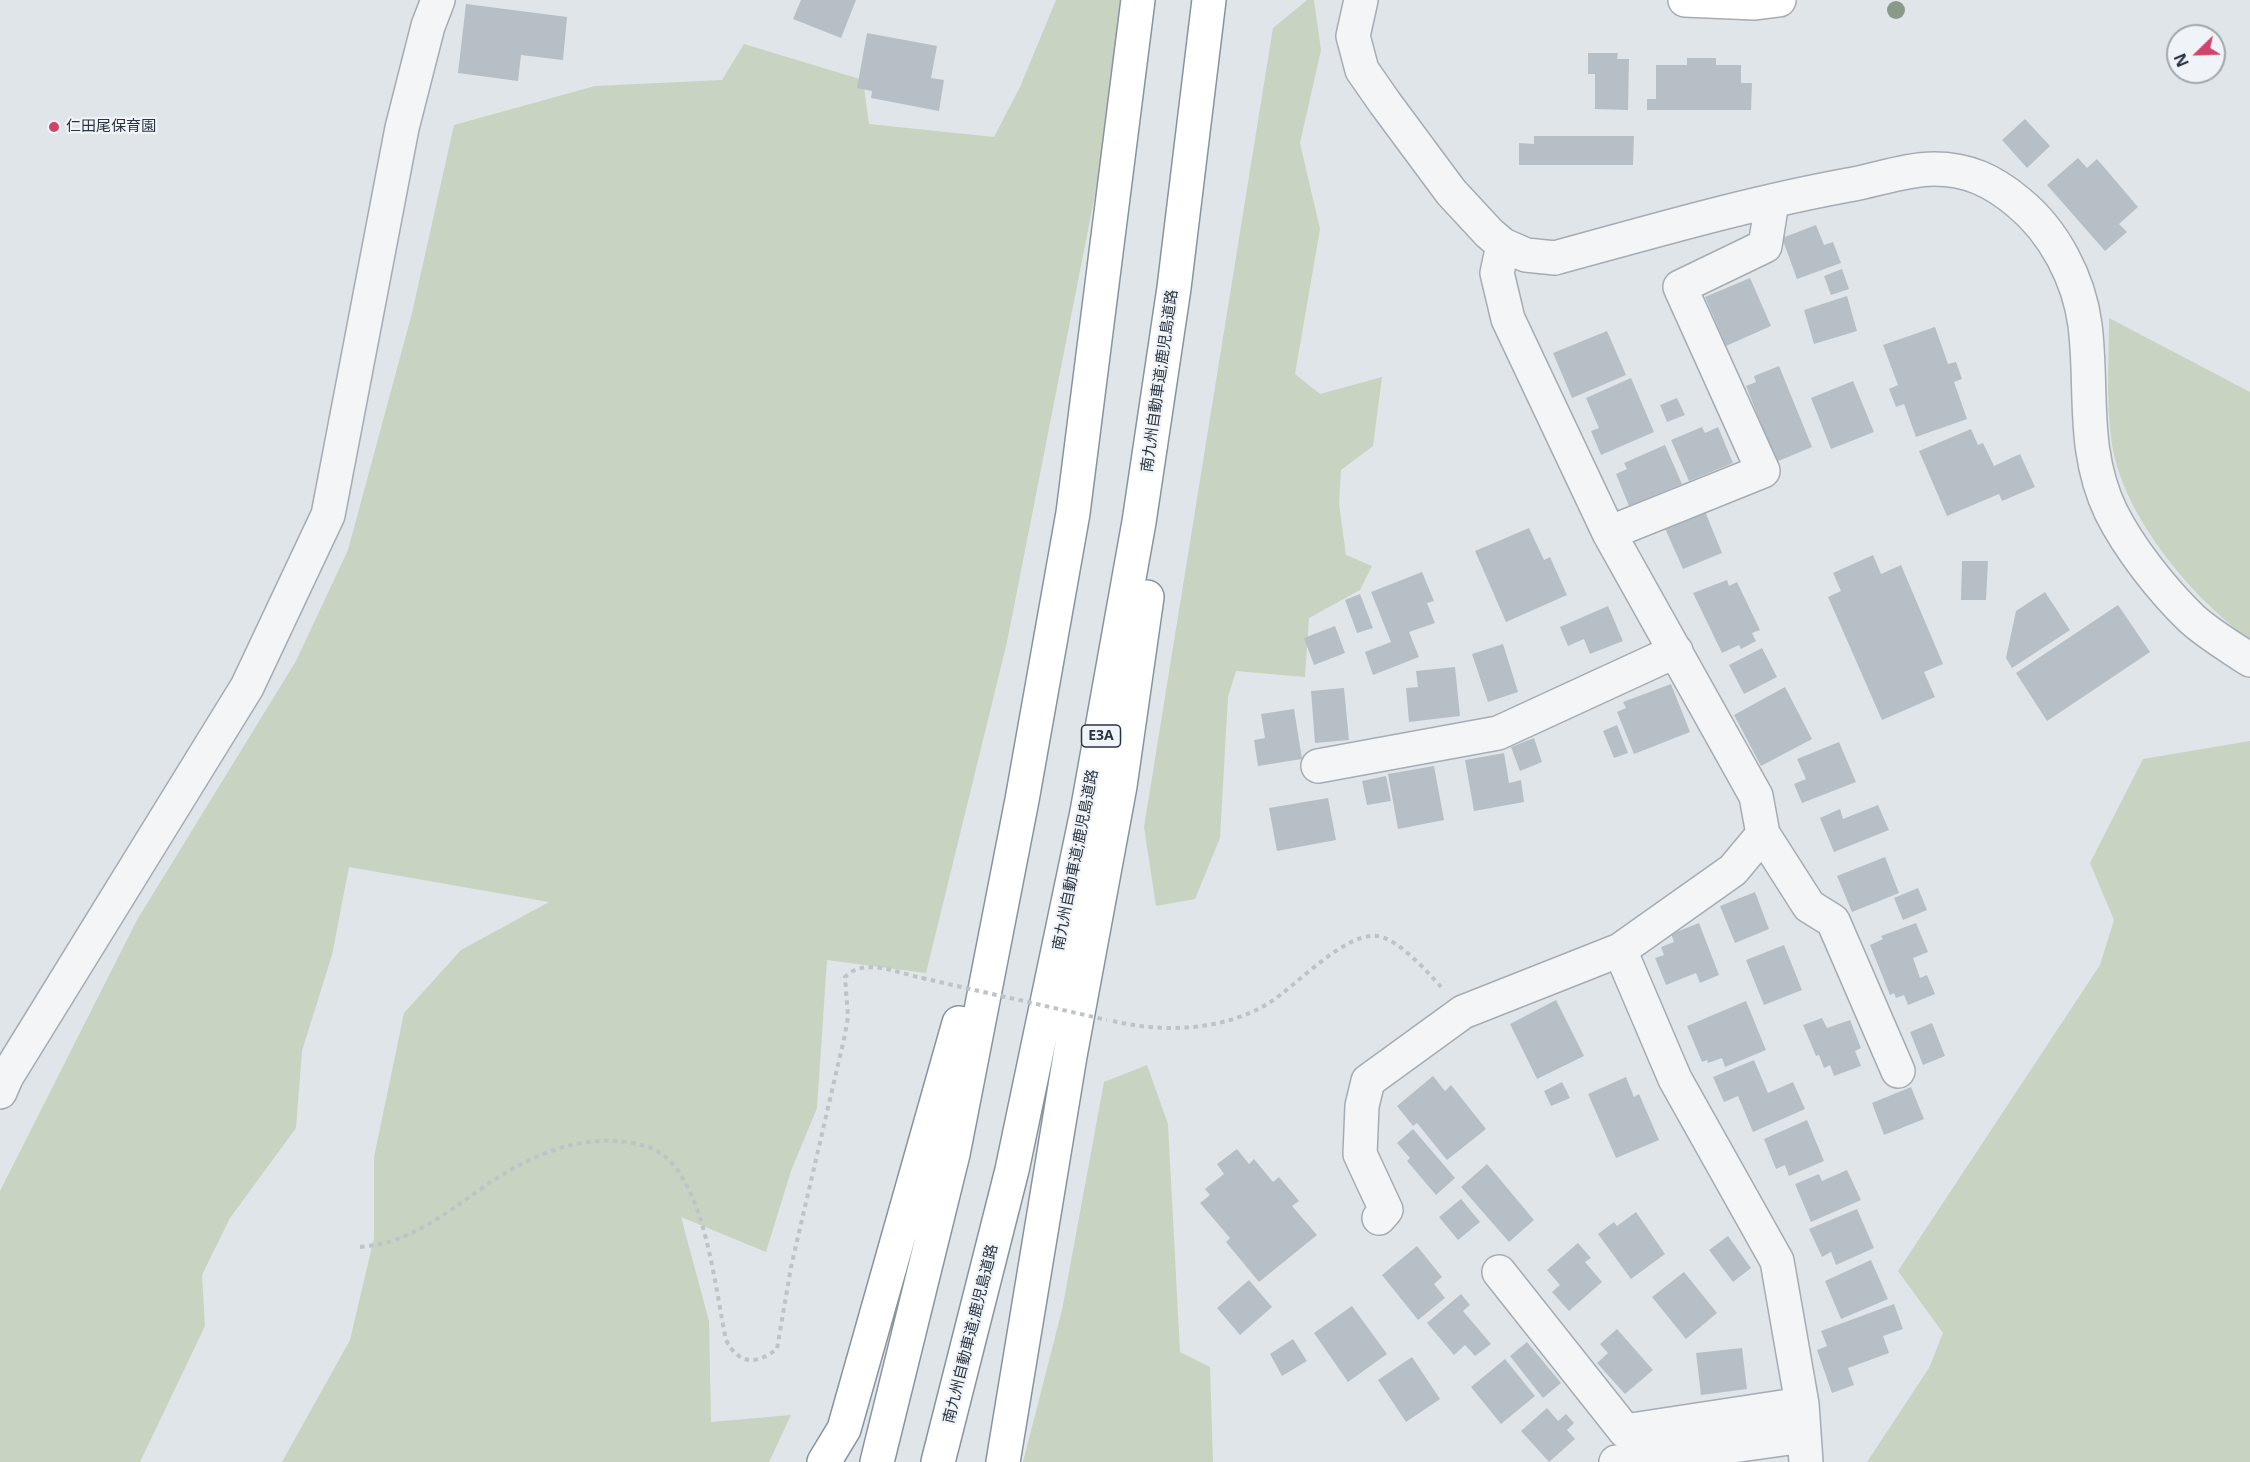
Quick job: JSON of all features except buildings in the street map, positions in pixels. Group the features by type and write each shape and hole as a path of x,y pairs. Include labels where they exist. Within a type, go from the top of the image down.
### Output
{"main road":[{"path":"877,1462 953,1154 1022,800 1073,513 1138,0"},
{"name":"南九州自動車道;鹿児島道路","path":"938,1462 1012,1170 1087,812 1139,522 1204,55 1209,0"},
{"path":"1685,0 1763,1"},
{"path":"1004,1462 1070,1056 1120,786 1172,425 1204,55"},
{"path":"824,1462 844,1429 1022,800"}],"street":[{"path":"0,1092 7,1076 247,687 328,515 402,128 438,0"},
{"path":"1361,0 1353,36 1362,70 1451,192 1503,245 1526,255 1555,258 1772,202 1933,169 1969,172 1998,186 2029,211 2058,247 2074,282 2085,325 2087,412 2093,453 2111,512 2149,571 2193,620 2250,660"},
{"path":"1609,533 1763,471 1680,287 1765,246 1772,202"},
{"path":"1503,245 1497,273 1508,319 1609,533 1756,796 1763,834 1809,906 1833,921 1898,1071"},
{"path":"1318,766 1498,733 1676,651"},
{"path":"1379,1218 1386,1210 1360,1154 1362,1106 1368,1081 1463,1012 1620,950 1733,870 1763,834"},
{"path":"1616,1462 1805,1449 1802,1404 1778,1261 1675,1080 1620,950"},
{"path":"1499,1272 1625,1431 1802,1404"}],"path":[{"path":"360,1247 383,1245 405,1238 435,1221 508,1171 547,1151 584,1142 612,1140 636,1145 661,1153 677,1171 686,1186 696,1208 726,1340 734,1354 747,1360 764,1359 777,1349 791,1267 844,1039 848,1017 845,977 853,969 865,966 1143,1028 1172,1029 1225,1020 1268,1004 1356,939 1378,936 1417,959 1463,1012"}],"green space":[{"path":"1056,0 1122,0 1112,108 1007,642 926,973 827,960 817,1108 791,1171 766,1252 681,1217 709,1321 711,1422 791,1415 769,1462 282,1462 350,1340 374,1238 374,1157 404,1013 461,950 549,902 349,867 332,955 302,1051 296,1128 230,1218 202,1275 205,1326 140,1462 0,1462 0,1191 137,920 296,661 348,550 412,313 454,125 595,86 722,80 744,44 863,80 869,124 994,137 1020,87"},
{"path":"1307,0 1314,0 1321,50 1300,143 1320,229 1295,374 1320,394 1382,377 1373,446 1341,470 1339,504 1346,555 1372,566 1360,590 1309,618 1305,677 1236,671 1228,697 1220,838 1195,899 1156,906 1144,827 1273,28"},
{"path":"2109,318 2250,392 2250,640 2227,622 2182,577 2161,551 2128,494 2117,465 2109,422"},
{"path":"2250,741 2250,1462 1867,1462 1929,1368 1943,1333 1898,1271 2100,965 2114,920 2090,863 2143,759"},
{"path":"1147,1065 1168,1124 1180,1352 1210,1367 1213,1462 1023,1462 1062,1310 1104,1082"}],"place":[{"name":"仁田尾保育園","path":"54,127"}]}
